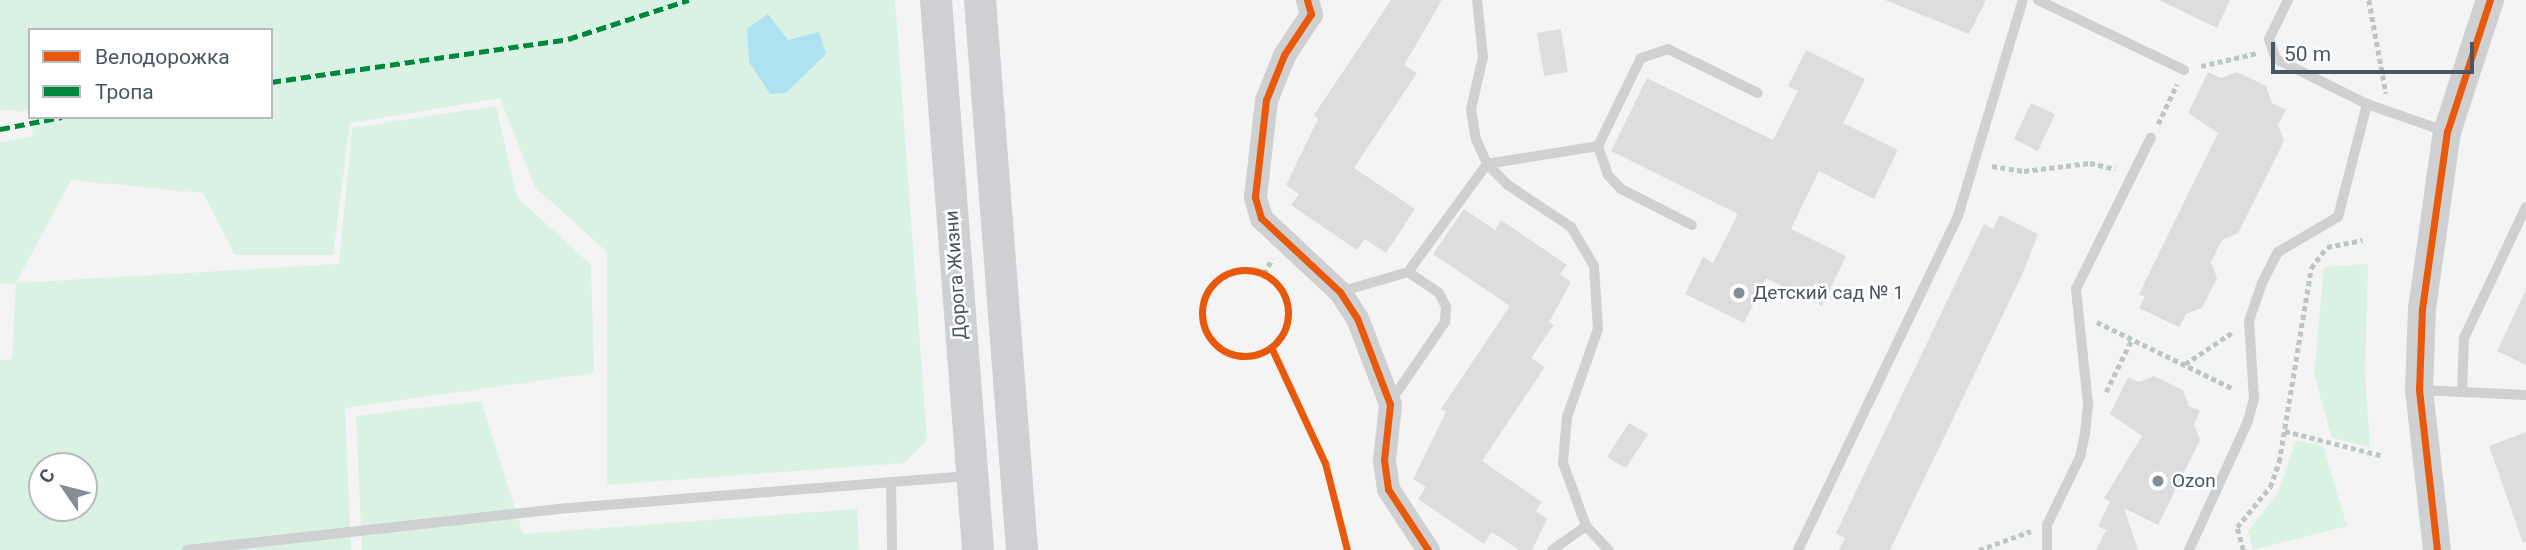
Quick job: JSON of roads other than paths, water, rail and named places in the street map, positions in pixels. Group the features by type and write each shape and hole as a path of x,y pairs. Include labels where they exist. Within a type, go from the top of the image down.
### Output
{"main road":[{"name":"Дорога Жизни","path":"936,0 978,550"},
{"path":"980,0 1022,550"}],"street":[{"path":"1307,0 1311,14 1284,55 1266,100 1255,197 1261,218 1340,292 1357,318 1390,404 1384,460 1388,489 1428,550"},
{"path":"2437,550 2419,390 2432,212 2447,132 2490,0"}],"lane":[{"path":"1477,0 1483,57 1471,109 1487,164 1571,227 1594,266 1598,329 1567,417 1563,463 1586,526 1608,550"},
{"path":"1798,550 1958,216 2023,0"},
{"path":"2038,0 2184,70"},
{"path":"2288,0 2268,50 2367,104 2447,132"},
{"path":"1692,225 1621,189 1608,175 1598,146 1641,58 1653,50 1668,49 1758,93"},
{"path":"2189,550 2254,398 2249,321 2278,252 2339,217 2367,104"},
{"path":"2047,550 2047,525 2080,457 2085,434 2088,404 2074,311 2076,289 2151,137"},
{"path":"1340,292 1408,272 1487,164 1598,146"},
{"path":"2462,391 2464,338 2526,206"},
{"path":"1390,404 1445,322 1439,293 1408,272"},
{"path":"2419,390 2526,395"},
{"path":"187,550 558,509 971,476"},
{"path":"891,483 892,550"},
{"path":"1552,550 1586,526"}],"water":[{"path":"768,14 788,40 819,32 826,54 786,93 770,94 749,62 747,29"}],"place":[{"name":"Детский сад № 1","path":"1739,293"},
{"name":"Ozon","path":"2158,481"}]}
